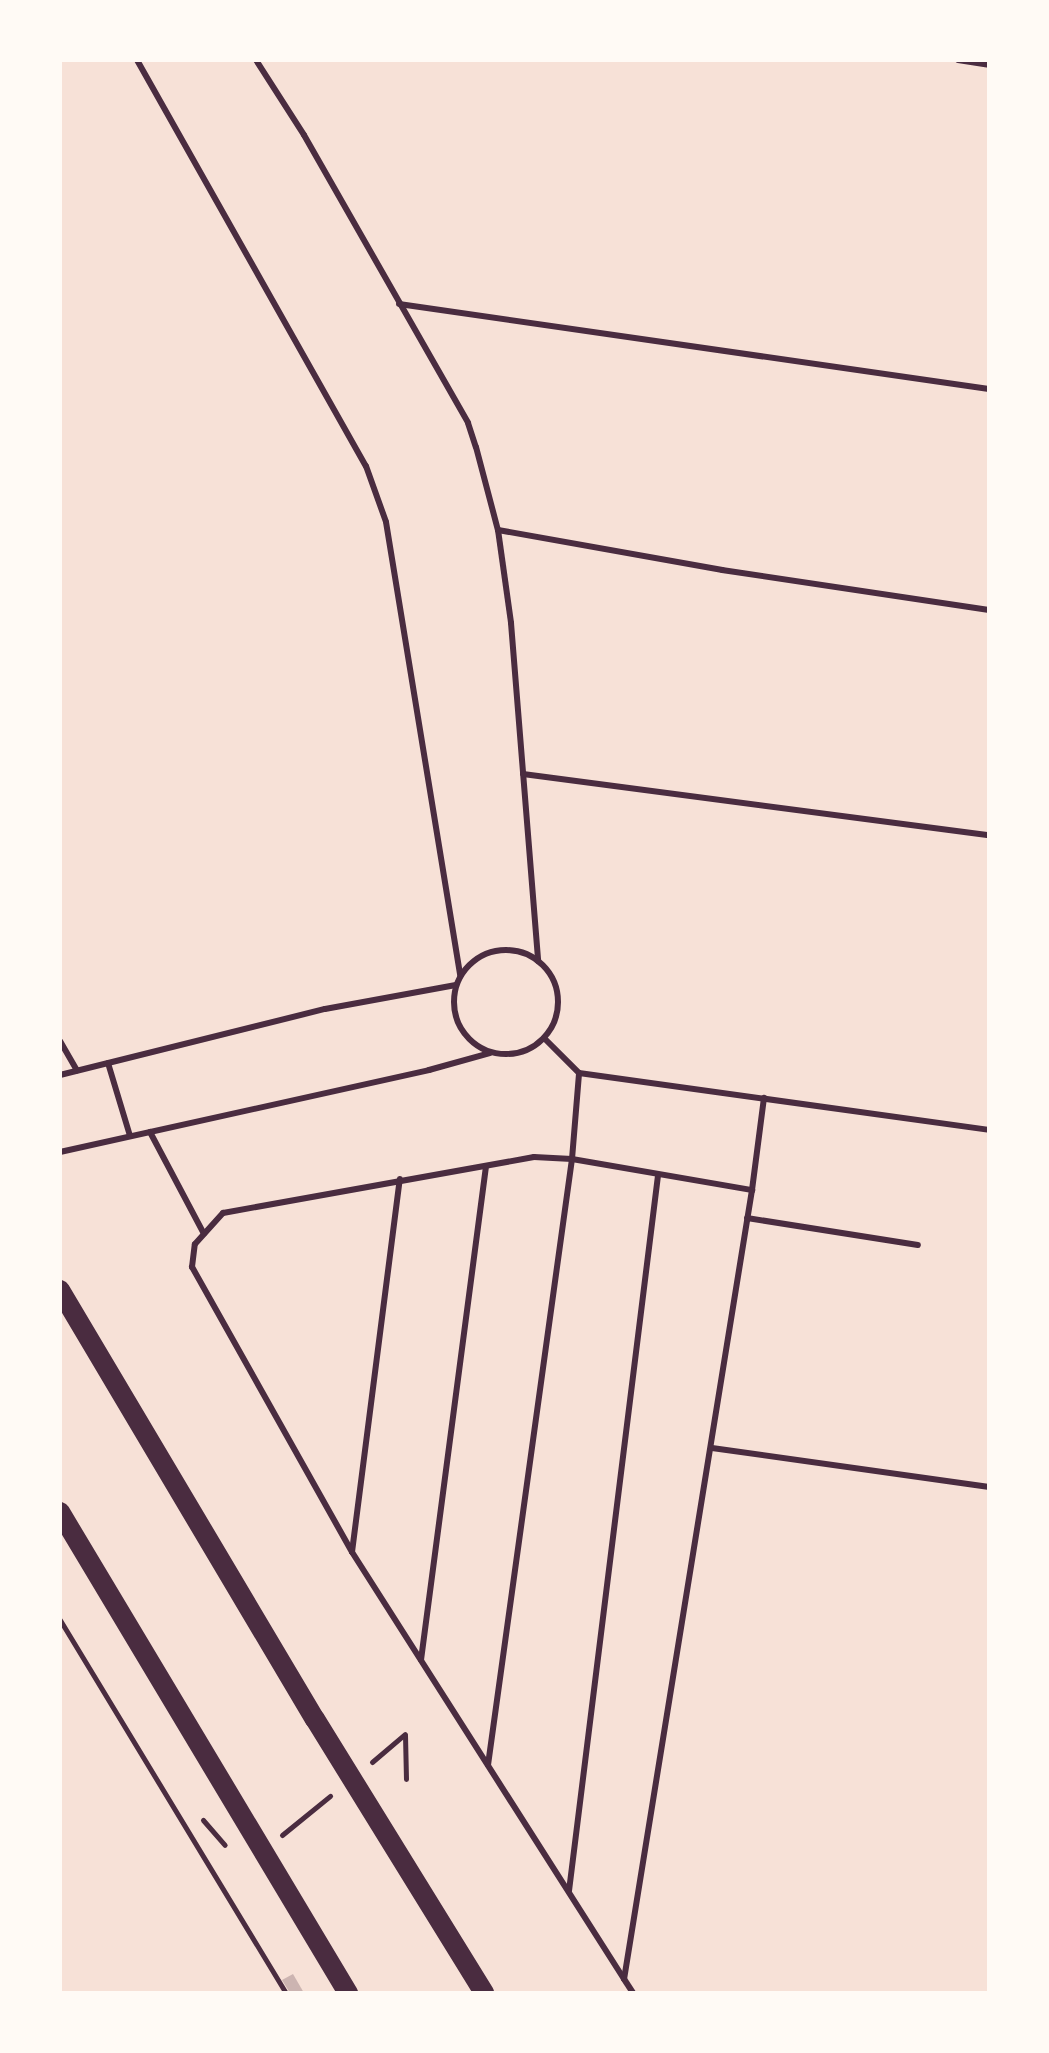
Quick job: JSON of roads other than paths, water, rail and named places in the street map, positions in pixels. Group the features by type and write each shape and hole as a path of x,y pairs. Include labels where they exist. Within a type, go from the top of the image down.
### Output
{"main road":[{"path":"60,1290 315,1719 484,1993"},
{"path":"60,1512 348,1993"}],"lane":[{"path":"137,60 366,466 386,522 460,976"},
{"path":"256,60 304,135 468,423 498,530 511,623 538,961"},
{"path":"958,60 989,65"},
{"path":"398,304 989,389"},
{"path":"498,530 804,583 989,610"},
{"path":"523,774 989,835"},
{"path":"60,1152 429,1070 490,1053 519,1053 544,1038 556,1020 559,998 553,977 525,953 496,951 482,955 460,976 456,985 456,1018 463,1034 490,1053"},
{"path":"60,1075 325,1009 456,985"},
{"path":"544,1038 579,1073 989,1130"},
{"path":"60,1041 77,1070"},
{"path":"108,1063 130,1136"},
{"path":"488,1765 572,1159 579,1073"},
{"path":"624,1979 712,1448 764,1098"},
{"path":"150,1132 204,1234"},
{"path":"633,1993 352,1552 192,1267 195,1244 223,1213 534,1157 572,1159 752,1190"},
{"path":"421,1660 486,1166"},
{"path":"569,1891 658,1175"},
{"path":"352,1552 400,1179"},
{"path":"747,1218 918,1245"},
{"path":"712,1448 989,1487"}]}
